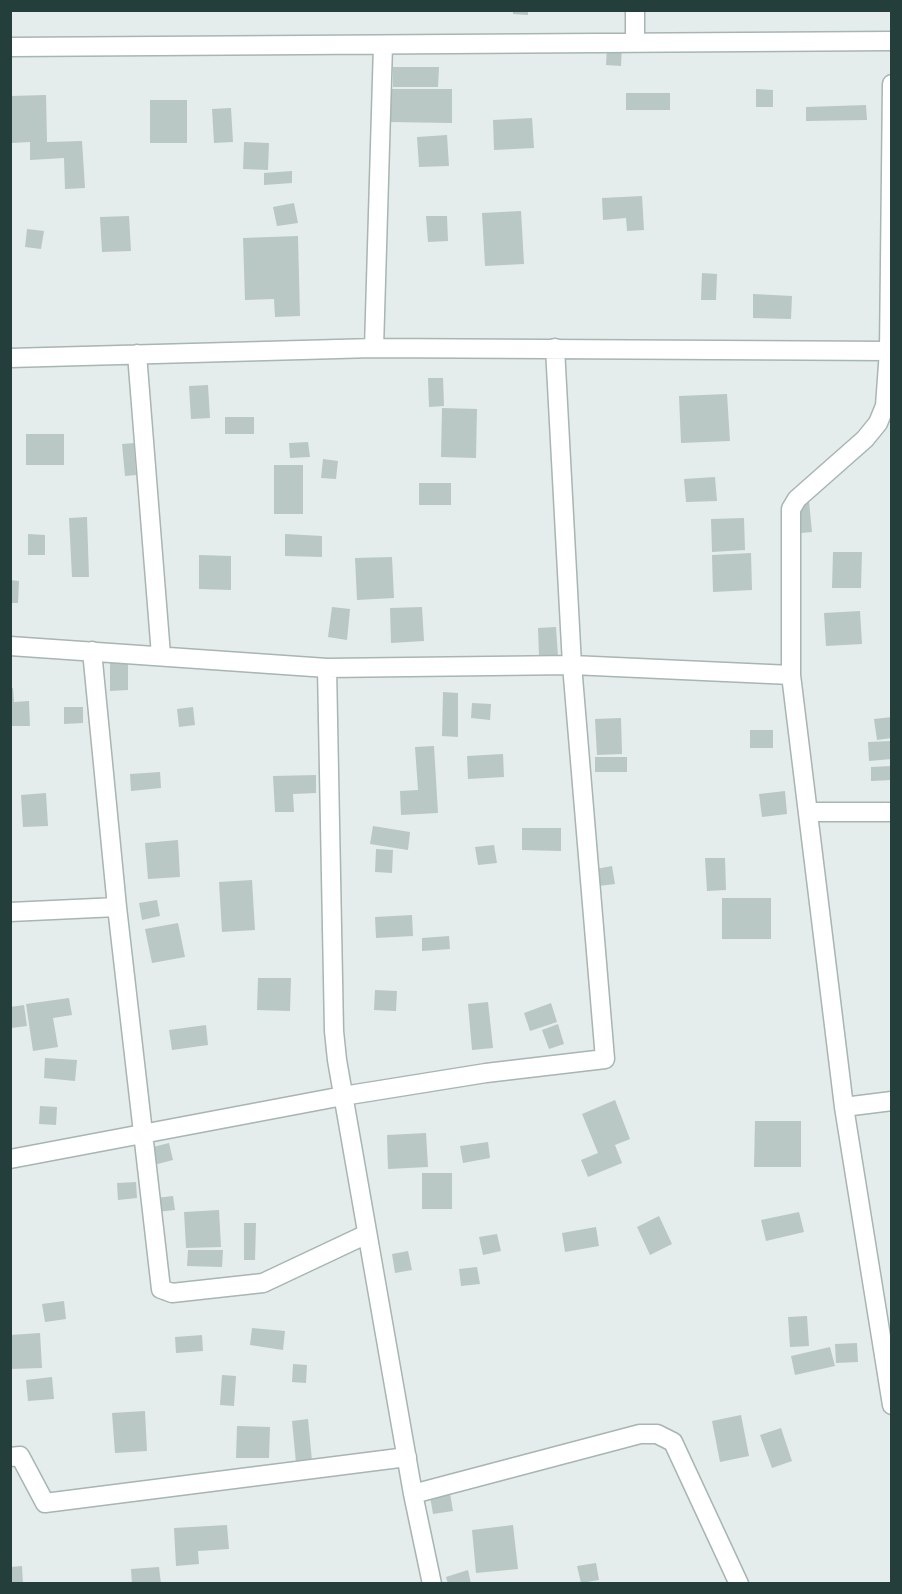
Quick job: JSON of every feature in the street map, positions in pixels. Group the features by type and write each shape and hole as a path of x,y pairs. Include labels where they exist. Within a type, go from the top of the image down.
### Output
{"street":[{"path":"635,10 635,42"},
{"path":"10,47 891,41"},
{"path":"374,348 383,45"},
{"path":"891,84 889,351 885,406 878,423 865,439 797,498 791,509 791,675 844,1107 891,1405"},
{"path":"10,358 374,348 889,351"},
{"path":"10,1159 145,1136 343,1096 486,1073 605,1059 572,665 555,348"},
{"path":"137,354 162,655"},
{"path":"10,646 327,668 572,665 791,675"},
{"path":"92,651 117,907 161,1289 165,1293 263,1283 367,1234"},
{"path":"327,668 334,1031 343,1096 413,1494 432,1584"},
{"path":"808,812 891,812"},
{"path":"10,912 117,907"},
{"path":"844,1107 891,1101"},
{"path":"413,1494 640,1434 657,1434 673,1442 739,1584"},
{"path":"10,1457 20,1456 45,1503 407,1457"}],"building":[{"path":"513,10 528,10 528,15 513,14"},
{"path":"607,46 622,46 621,66 606,65"},
{"path":"393,67 439,67 438,87 393,87"},
{"path":"390,89 452,89 452,123 390,122"},
{"path":"756,89 773,90 773,107 756,107"},
{"path":"626,93 670,93 670,110 626,110"},
{"path":"46,95 47,142 82,141 85,188 65,189 64,158 30,160 30,142 12,143 10,96"},
{"path":"150,100 187,100 187,143 150,143"},
{"path":"866,105 867,120 806,121 806,107"},
{"path":"231,108 233,142 214,143 212,109"},
{"path":"532,118 534,148 494,150 493,120"},
{"path":"447,135 449,166 419,167 417,137"},
{"path":"244,142 269,143 268,170 243,169"},
{"path":"292,171 292,183 264,185 264,173"},
{"path":"642,196 644,230 627,231 626,218 603,220 602,198"},
{"path":"294,203 298,223 277,226 273,207"},
{"path":"521,211 524,264 485,266 482,213"},
{"path":"129,216 131,251 102,252 100,217"},
{"path":"426,216 447,216 448,241 428,242"},
{"path":"27,229 44,231 41,249 25,247"},
{"path":"298,236 300,316 275,317 274,299 245,300 243,238"},
{"path":"702,273 717,274 716,300 701,300"},
{"path":"753,294 792,296 791,319 753,318"},
{"path":"428,378 443,378 444,406 429,407"},
{"path":"208,385 210,418 191,419 189,386"},
{"path":"727,394 730,441 681,443 679,396"},
{"path":"442,408 477,409 476,458 441,457"},
{"path":"225,417 254,417 254,434 225,434"},
{"path":"26,434 64,434 64,465 26,465"},
{"path":"308,442 310,457 290,458 289,443"},
{"path":"134,443 136,475 125,476 122,444"},
{"path":"323,459 338,461 336,479 321,478"},
{"path":"274,465 303,465 303,514 274,514"},
{"path":"715,477 717,501 686,502 684,479"},
{"path":"419,483 451,483 451,505 419,505"},
{"path":"809,501 812,532 801,533 797,502"},
{"path":"87,517 89,577 72,577 69,518"},
{"path":"744,518 745,550 712,552 711,519"},
{"path":"28,534 45,535 45,555 28,555"},
{"path":"285,534 322,536 322,557 285,556"},
{"path":"833,552 862,552 861,588 832,588"},
{"path":"751,553 752,590 713,592 712,555"},
{"path":"199,555 231,556 231,590 199,589"},
{"path":"392,557 394,598 357,600 355,558"},
{"path":"10,580 19,581 18,603 10,603"},
{"path":"332,607 350,609 347,640 328,637"},
{"path":"422,607 424,641 391,643 390,608"},
{"path":"860,611 862,644 826,646 824,613"},
{"path":"556,627 558,656 539,657 538,628"},
{"path":"110,662 128,662 128,690 110,691"},
{"path":"10,688 13,688 14,702 29,701 30,726 10,726"},
{"path":"443,692 458,693 458,737 442,736"},
{"path":"472,703 491,704 490,720 471,718"},
{"path":"64,707 83,707 83,723 64,724"},
{"path":"193,707 195,725 179,727 177,709"},
{"path":"892,717 892,738 877,740 874,719"},
{"path":"621,718 622,754 597,755 595,719"},
{"path":"750,730 773,730 773,748 750,748"},
{"path":"892,741 892,759 869,761 868,742"},
{"path":"434,746 438,813 401,815 400,791 418,790 415,747"},
{"path":"503,754 504,777 468,779 467,756"},
{"path":"595,757 627,757 627,772 595,772"},
{"path":"892,766 892,780 871,781 871,767"},
{"path":"160,772 161,788 131,791 130,774"},
{"path":"316,775 316,793 293,794 294,812 275,812 273,776"},
{"path":"785,791 787,814 762,817 759,794"},
{"path":"46,793 48,826 23,827 21,795"},
{"path":"373,826 410,832 408,850 370,844"},
{"path":"522,828 561,828 561,851 522,850"},
{"path":"178,840 180,877 148,879 145,843"},
{"path":"494,845 497,863 478,865 475,847"},
{"path":"376,849 393,850 392,873 375,872"},
{"path":"705,858 725,858 726,890 707,891"},
{"path":"612,866 615,884 599,886 596,869"},
{"path":"252,880 255,930 222,932 219,882"},
{"path":"722,898 771,898 771,939 722,939"},
{"path":"157,900 160,916 142,920 139,903"},
{"path":"412,915 413,936 376,938 375,917"},
{"path":"178,923 185,957 152,963 145,929"},
{"path":"449,936 450,949 422,951 422,938"},
{"path":"258,978 291,978 290,1011 257,1010"},
{"path":"375,990 397,991 396,1011 374,1010"},
{"path":"69,998 72,1015 53,1018 58,1047 33,1051 26,1004"},
{"path":"488,1002 493,1048 472,1050 468,1004"},
{"path":"551,1003 557,1022 530,1031 524,1013"},
{"path":"24,1005 27,1026 11,1028 10,1007"},
{"path":"558,1024 564,1044 549,1049 542,1030"},
{"path":"206,1025 208,1045 172,1050 169,1030"},
{"path":"45,1058 77,1060 75,1081 44,1078"},
{"path":"615,1100 630,1139 615,1145 622,1163 588,1177 581,1160 598,1153 582,1114"},
{"path":"40,1106 57,1107 56,1125 39,1124"},
{"path":"755,1121 801,1121 801,1167 754,1167"},
{"path":"426,1133 428,1167 388,1169 387,1135"},
{"path":"488,1142 490,1158 463,1163 460,1146"},
{"path":"169,1143 173,1160 154,1165 149,1148"},
{"path":"422,1173 452,1173 452,1209 422,1209"},
{"path":"136,1182 137,1198 118,1200 117,1183"},
{"path":"173,1196 175,1210 157,1212 156,1198"},
{"path":"219,1210 221,1247 186,1248 184,1212"},
{"path":"799,1212 804,1232 766,1241 761,1220"},
{"path":"659,1216 672,1244 650,1255 637,1227"},
{"path":"244,1223 256,1223 255,1260 244,1260"},
{"path":"596,1227 599,1246 565,1252 562,1233"},
{"path":"497,1234 501,1251 483,1255 479,1237"},
{"path":"188,1250 223,1250 222,1267 187,1266"},
{"path":"408,1251 412,1270 395,1273 392,1254"},
{"path":"477,1267 480,1284 461,1286 459,1269"},
{"path":"64,1301 66,1319 45,1322 42,1304"},
{"path":"807,1316 809,1346 790,1347 788,1317"},
{"path":"252,1328 285,1331 283,1350 250,1345"},
{"path":"40,1333 42,1368 10,1369 10,1335"},
{"path":"202,1335 203,1351 176,1353 175,1337"},
{"path":"857,1343 858,1362 836,1363 835,1344"},
{"path":"830,1347 835,1366 795,1375 791,1356"},
{"path":"293,1364 307,1365 306,1383 292,1382"},
{"path":"222,1375 236,1376 234,1406 220,1405"},
{"path":"52,1377 54,1399 28,1401 26,1380"},
{"path":"145,1411 147,1451 115,1453 112,1413"},
{"path":"741,1415 749,1456 720,1462 712,1421"},
{"path":"308,1419 312,1461 296,1463 292,1421"},
{"path":"237,1426 270,1427 269,1458 236,1458"},
{"path":"781,1428 792,1461 772,1468 760,1435"},
{"path":"450,1493 453,1511 433,1514 430,1496"},
{"path":"227,1525 229,1549 198,1551 199,1564 176,1566 174,1528"},
{"path":"513,1525 518,1569 476,1573 472,1530"},
{"path":"596,1563 599,1580 581,1583 577,1566"},
{"path":"22,1566 23,1584 10,1584 10,1567"},
{"path":"159,1567 161,1584 132,1584 131,1569"},
{"path":"468,1570 471,1584 448,1584 446,1577"}]}
